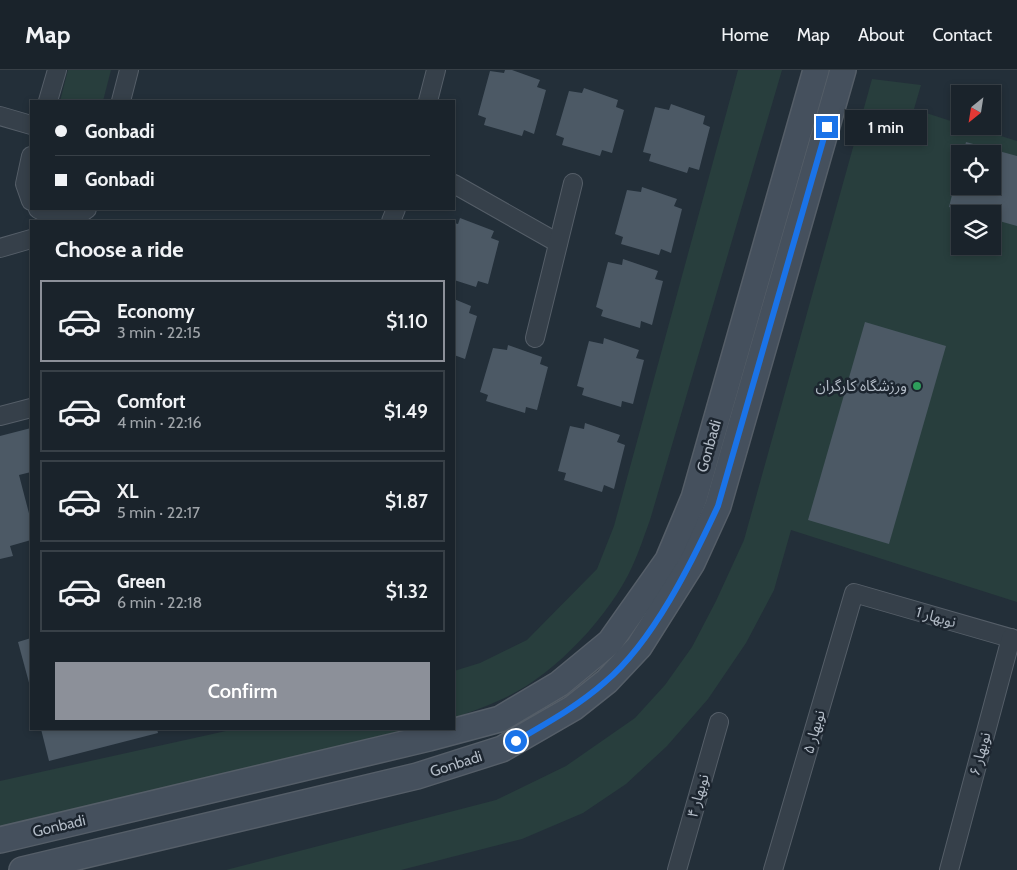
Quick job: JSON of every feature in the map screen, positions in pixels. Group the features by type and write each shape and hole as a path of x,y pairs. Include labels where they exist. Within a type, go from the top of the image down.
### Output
{"main road":[{"name":"Gonbadi","path":"0,840 429,738 500,719 559,684 610,642 668,560 694,498 816,70"},
{"name":"Gonbadi","path":"22,870 417,776 460,763 502,749 573,708 607,681 639,647 692,563 718,506 843,70"}],"street":[{"path":"48,100 57,70"},
{"path":"121,100 129,70"},
{"path":"428,100 436,70"},
{"path":"0,116 30,125"},
{"path":"30,161 25,184 30,199"},
{"path":"535,338 573,183"},
{"path":"455,185 558,243"},
{"path":"44,215 71,217 86,210"},
{"path":"0,248 30,239"},
{"path":"0,416 30,408"},
{"name":"نوبهار 1","path":"854,594 1014,639"},
{"name":"نوبهار ۵","path":"773,870 854,594"},
{"name":"نوبهار ۶","path":"949,870 1014,639"},
{"name":"نوبهار ۴","path":"677,870 719,722"}],"green space":[{"path":"68,70 111,70 103,100 60,100"},
{"path":"738,70 782,70 650,520 635,561 609,606 577,644 559,661 520,690 494,703 455,718 455,671 480,663 527,640 597,569 614,526"},
{"name":"ورزشگاه کارگران","path":"872,79 921,85 914,109 951,121 951,135 998,135 1017,141 1017,602 791,530 774,590 746,643 708,699 667,746 626,784 583,813 522,839 401,870 226,870 496,800 566,766 635,718 665,685 692,647 744,540"},
{"path":"230,730 408,730 0,833 0,781"}],"building":[{"path":"505,70 512,70 540,80 537,87 546,90 534,134 524,130 522,136 484,125 486,118 478,115 490,71 504,73"},
{"path":"584,88 618,100 616,107 624,110 612,153 602,150 600,156 562,145 564,138 556,135 569,91 582,93"},
{"path":"671,104 705,116 703,124 710,127 699,170 689,167 687,173 649,161 651,154 643,152 655,107 669,110"},
{"path":"966,142 977,145 965,145"},
{"path":"1001,152 1017,156 1017,226 1001,222 1001,205 951,205 951,208 949,207 952,195 1001,195"},
{"path":"642,187 677,199 674,206 682,209 671,253 661,249 659,255 621,244 623,237 615,234 627,190 641,192"},
{"path":"460,218 494,231 491,238 499,241 488,284 478,281 476,287 455,280 455,223 458,224"},
{"path":"623,259 658,271 655,279 663,281 652,325 641,321 640,328 601,316 603,310 596,307 608,262 622,265"},
{"path":"455,299 471,306 469,313 477,316 465,359 455,355"},
{"path":"865,322 946,346 889,544 808,520"},
{"path":"604,338 639,350 636,358 644,360 633,404 622,401 621,407 582,395 584,388 577,386 589,341 603,344"},
{"path":"508,345 542,357 540,364 548,367 537,410 526,407 525,413 486,401 488,395 480,392 493,348 507,350"},
{"path":"585,423 620,435 617,442 625,445 614,489 604,485 602,492 564,480 566,473 558,471 570,426 584,429"},
{"path":"30,428 30,472 19,475 30,517 30,540 10,546 13,556 0,559 0,436"},
{"path":"30,638 30,686 18,642"},
{"path":"41,730 157,730 158,733 49,761"}],"place":[{"name":"ورزشگاه کارگران","path":"917,386"}],"route":[{"path":"516,741 573,708 607,681 639,647 692,563 718,506 827,127"}]}
